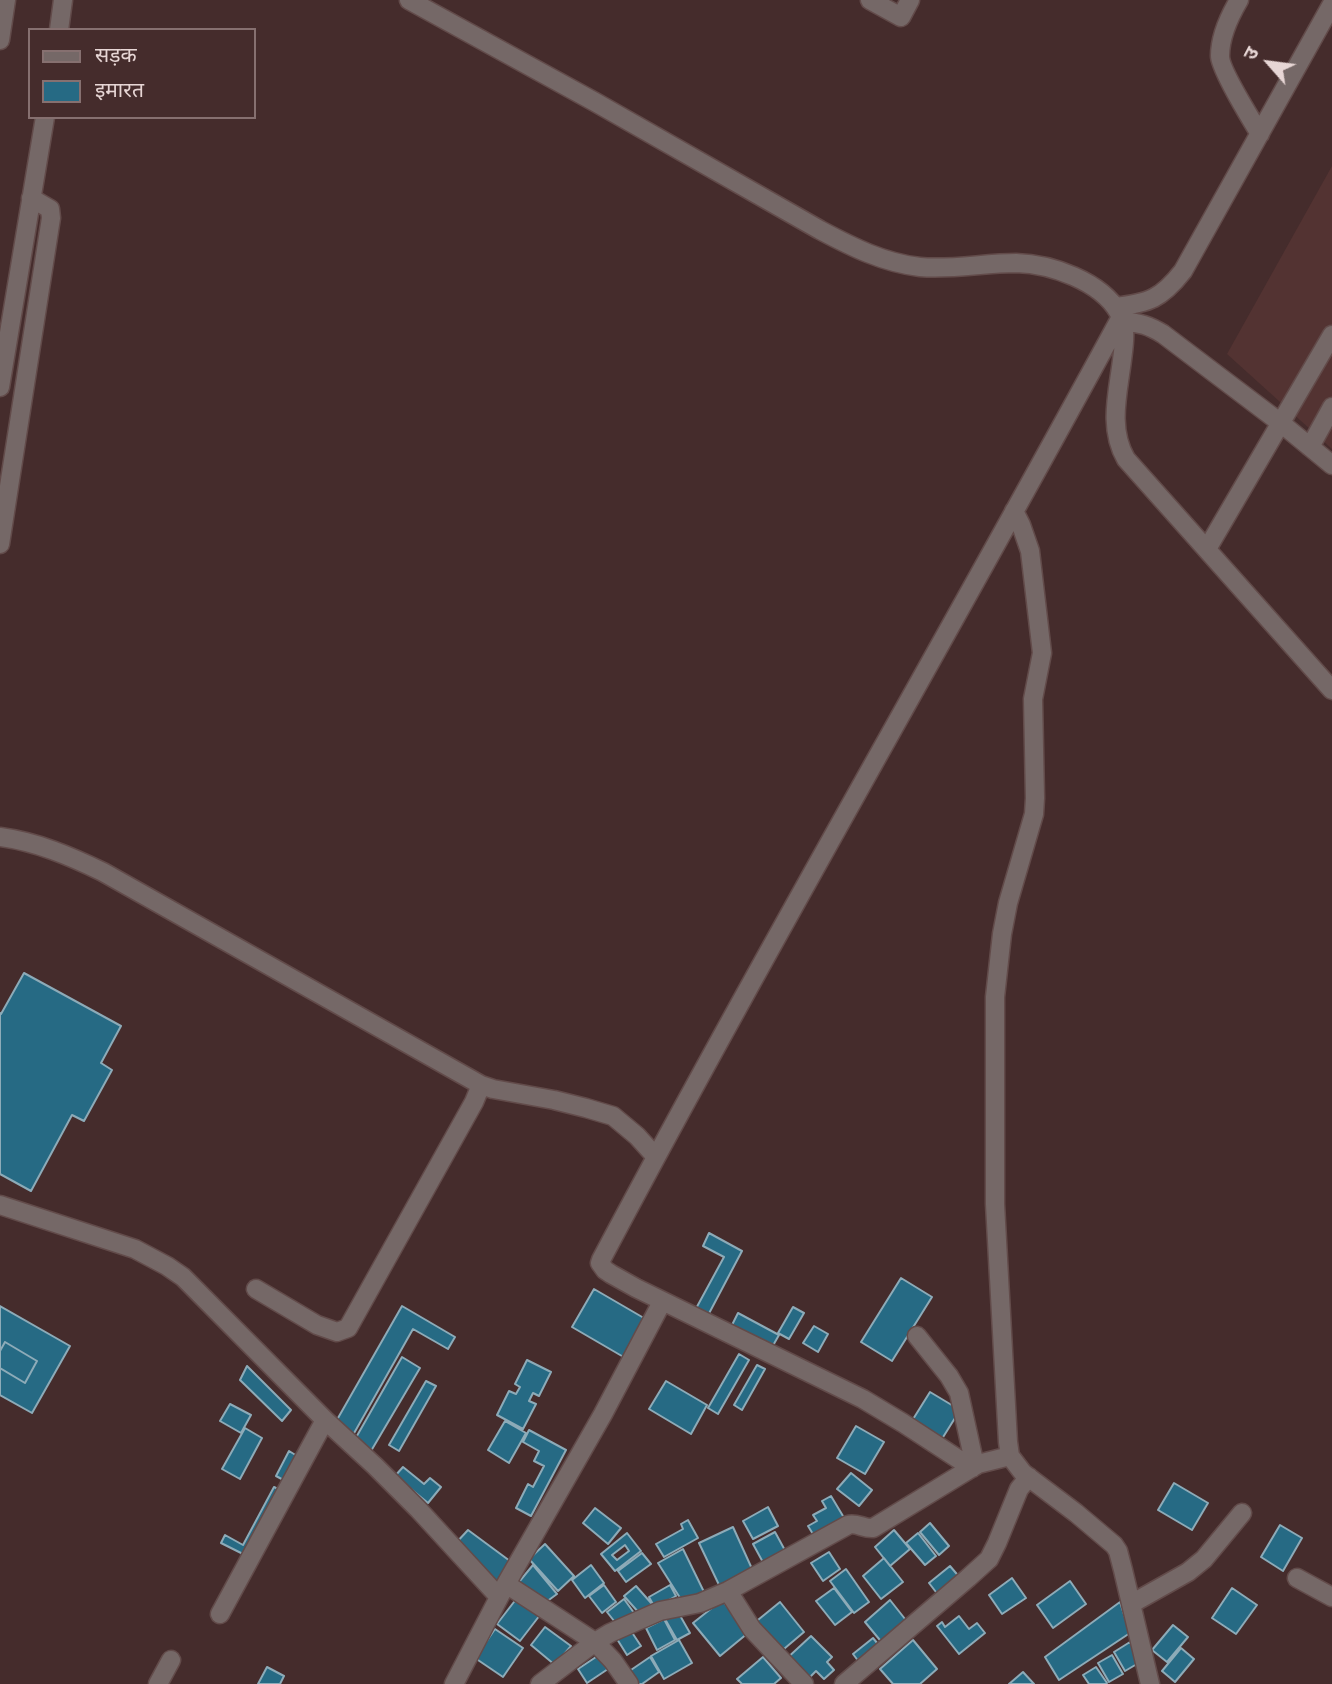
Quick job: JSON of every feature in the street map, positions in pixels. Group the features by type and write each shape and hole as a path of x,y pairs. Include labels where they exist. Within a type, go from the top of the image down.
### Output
{"street":[{"path":"0,40 6,0"},
{"path":"59,28 64,0"},
{"path":"409,0 864,252 899,264 920,267 1016,263 1077,278 1098,289 1120,315 1163,334 1332,465"},
{"path":"870,0 901,17 910,0"},
{"path":"1239,0 1227,22 1220,59 1260,134"},
{"path":"973,1467 873,1405 662,1302 611,1274 600,1263 1120,315 1160,295 1183,271 1332,4"},
{"path":"0,387 44,120"},
{"path":"0,544 51,218 50,209 31,198"},
{"path":"1120,315 1124,344 1115,424 1116,437 1126,459 1332,690"},
{"path":"1207,549 1332,335"},
{"path":"1310,447 1332,407"},
{"path":"1014,511 1030,551 1042,653 1033,699 1034,814 1008,903 995,997 995,1205 1008,1442 1013,1462 1102,1534 1118,1551 1150,1684"},
{"path":"0,837 58,851 103,872 481,1084 493,1089 554,1100 604,1113 622,1122 656,1157"},
{"path":"256,1289 328,1330 337,1332 348,1328 474,1102 481,1084"},
{"path":"0,1205 135,1249 183,1277 325,1420 503,1591 595,1642 629,1684"},
{"path":"454,1684 662,1302"},
{"path":"917,1336 959,1393 973,1467"},
{"path":"220,1614 325,1420"},
{"path":"540,1684 610,1633 660,1612 700,1602 728,1591 848,1525 868,1528 879,1526 973,1467 1010,1457"},
{"path":"844,1684 989,1559 1019,1489 1029,1477"},
{"path":"1131,1604 1188,1572 1204,1559 1242,1513"},
{"path":"1297,1578 1332,1597"},
{"path":"728,1591 752,1629 804,1684"},
{"path":"158,1684 171,1660"}],"shaded area":[{"path":"1332,166 1332,449 1227,354"}],"building":[{"path":"24,973 121,1026 101,1063 112,1070 84,1121 72,1115 31,1191 0,1174 0,1013"},
{"path":"709,1233 742,1251 705,1321 693,1314 724,1257 703,1246"},
{"path":"901,1278 932,1297 892,1361 861,1342"},
{"path":"594,1289 649,1321 627,1359 572,1327"},
{"path":"0,1306 70,1346 32,1413 0,1395 0,1368 25,1383 37,1361 5,1342 0,1351"},
{"path":"402,1306 455,1337 448,1349 413,1329 353,1435 334,1425"},
{"path":"793,1307 804,1313 789,1339 778,1333"},
{"path":"738,1313 779,1335 771,1349 731,1327"},
{"path":"814,1326 828,1334 818,1352 803,1343"},
{"path":"5,1342 37,1361 25,1383 0,1368 0,1351"},
{"path":"739,1354 749,1360 718,1414 708,1408"},
{"path":"402,1357 420,1368 371,1451 354,1441"},
{"path":"527,1360 551,1372 539,1396 533,1393 529,1401 536,1404 523,1429 497,1415 509,1391 516,1394 520,1387 515,1384"},
{"path":"757,1365 765,1369 742,1410 734,1405"},
{"path":"247,1366 291,1410 282,1421 240,1380"},
{"path":"426,1381 436,1386 399,1451 389,1445"},
{"path":"666,1381 707,1405 691,1434 649,1409"},
{"path":"930,1392 960,1410 940,1442 910,1424"},
{"path":"230,1404 251,1415 241,1433 220,1421"},
{"path":"505,1421 526,1433 509,1463 488,1450"},
{"path":"856,1426 884,1442 865,1474 837,1458"},
{"path":"245,1428 262,1438 240,1479 222,1469"},
{"path":"529,1430 566,1450 531,1516 516,1508 528,1484 533,1487 544,1466 534,1461 539,1451 523,1442"},
{"path":"289,1451 302,1459 289,1483 276,1476"},
{"path":"403,1467 424,1484 430,1478 441,1487 428,1503 395,1476"},
{"path":"851,1473 872,1490 859,1506 837,1489"},
{"path":"1174,1483 1208,1503 1192,1530 1158,1510"},
{"path":"274,1487 284,1492 249,1557 221,1543 225,1535 243,1545"},
{"path":"831,1496 846,1521 816,1539 808,1526 817,1521 813,1515 826,1508 822,1501"},
{"path":"768,1507 778,1526 753,1539 743,1521"},
{"path":"595,1508 621,1528 608,1544 583,1523"},
{"path":"688,1520 698,1538 664,1557 656,1544 683,1529 681,1524"},
{"path":"930,1523 949,1546 939,1555 920,1532"},
{"path":"1280,1525 1302,1538 1283,1571 1261,1557"},
{"path":"733,1527 753,1571 720,1587 699,1543"},
{"path":"468,1530 514,1564 497,1585 455,1544"},
{"path":"894,1530 910,1549 890,1566 875,1547"},
{"path":"775,1532 787,1554 765,1566 753,1544"},
{"path":"627,1533 641,1551 615,1571 601,1554","holes":["625,1545 629,1551 617,1560 612,1555"]},
{"path":"918,1533 936,1556 925,1565 906,1543"},
{"path":"545,1544 574,1576 558,1591 529,1559"},
{"path":"683,1549 706,1596 682,1601 658,1563"},
{"path":"829,1552 840,1569 823,1581 811,1563"},
{"path":"642,1553 651,1564 626,1582 618,1571"},
{"path":"884,1558 903,1582 881,1599 863,1576"},
{"path":"533,1565 557,1594 542,1605 514,1588"},
{"path":"591,1565 604,1583 585,1598 572,1580"},
{"path":"950,1566 961,1579 939,1596 929,1583"},
{"path":"846,1569 869,1602 854,1613 830,1581"},
{"path":"1012,1578 1026,1598 1002,1614 989,1595"},
{"path":"1070,1581 1086,1604 1053,1628 1037,1605"},
{"path":"604,1585 616,1602 602,1613 589,1596"},
{"path":"670,1585 676,1596 655,1608 649,1597"},
{"path":"636,1586 652,1604 640,1614 624,1596"},
{"path":"834,1588 852,1612 835,1625 816,1601"},
{"path":"1232,1588 1257,1605 1236,1634 1212,1618"},
{"path":"517,1598 540,1615 520,1641 497,1624"},
{"path":"624,1599 637,1617 618,1626 607,1612"},
{"path":"722,1600 748,1633 720,1656 693,1623"},
{"path":"890,1600 909,1624 884,1645 865,1622"},
{"path":"780,1602 804,1632 778,1654 753,1624"},
{"path":"1120,1602 1130,1633 1059,1680 1045,1657"},
{"path":"678,1612 690,1633 677,1640 665,1619"},
{"path":"959,1616 969,1629 977,1623 985,1633 959,1654 937,1626 942,1622 945,1627"},
{"path":"664,1619 675,1640 657,1650 646,1628"},
{"path":"1173,1625 1188,1637 1167,1662 1152,1650"},
{"path":"545,1627 571,1646 555,1665 531,1645"},
{"path":"495,1629 523,1648 503,1677 475,1658"},
{"path":"631,1631 641,1646 627,1655 617,1639"},
{"path":"811,1636 832,1657 827,1662 834,1670 824,1679 816,1671 804,1683 784,1661"},
{"path":"873,1638 882,1649 862,1666 853,1654"},
{"path":"679,1640 692,1663 664,1679 651,1656"},
{"path":"913,1640 937,1669 920,1684 893,1684 880,1669"},
{"path":"1130,1642 1142,1661 1125,1671 1114,1652"},
{"path":"1181,1648 1194,1659 1175,1682 1162,1671"},
{"path":"599,1655 608,1669 587,1683 578,1669"},
{"path":"1112,1655 1123,1674 1109,1682 1098,1663"},
{"path":"650,1657 659,1672 642,1684 635,1684 628,1672"},
{"path":"763,1657 781,1678 774,1684 742,1684 737,1679"},
{"path":"267,1667 284,1676 280,1684 258,1684"},
{"path":"1096,1667 1106,1684 1089,1684 1083,1675"},
{"path":"1023,1672 1034,1684 1009,1684"}]}
